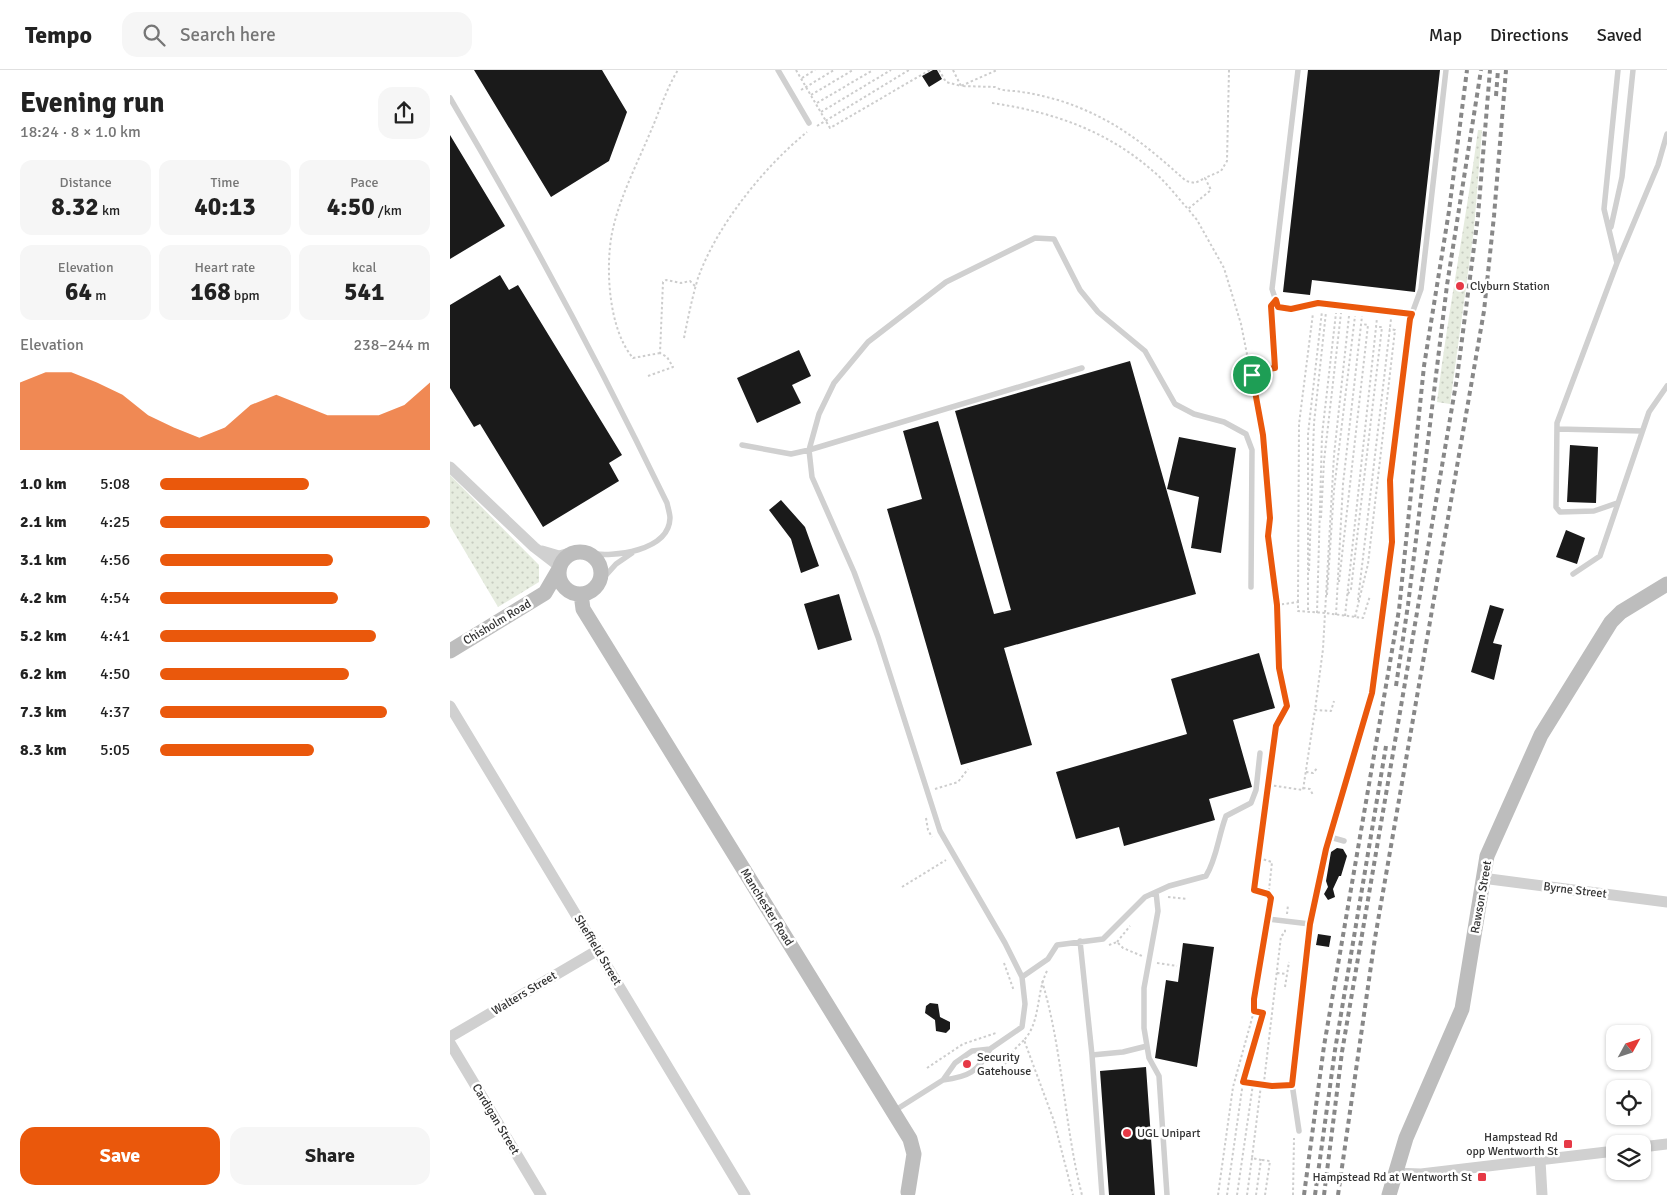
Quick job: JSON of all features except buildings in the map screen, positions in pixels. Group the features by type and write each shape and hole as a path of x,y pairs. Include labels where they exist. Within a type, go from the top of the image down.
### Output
{"main road":[{"path":"577,551 589,553 599,562 601,569 587,590 562,584 559,568 565,557 570,553 577,551"},
{"name":"Chisholm Road","path":"545,593 559,568"},
{"name":"Rawson Street","path":"1389,1195 1406,1138 1462,1009 1487,856 1541,735 1604,632 1621,612 1667,584"},
{"name":"Chisholm Road","path":"450,651 545,593 587,590"},
{"name":"Manchester Road","path":"587,590 596,629 894,1111 914,1148 906,1194"}],"street":[{"path":"450,467 534,548 559,568"},
{"path":"534,548 559,556 570,553"},
{"name":"Sheffield Street","path":"450,706 746,1195"},
{"name":"Byrne Street","path":"1482,878 1667,902"},
{"name":"Walters Street","path":"450,1037 598,950"},
{"name":"Cardigan Street","path":"450,1043 541,1195"},
{"path":"1651,1146 1667,1144"},
{"path":"1394,1173 1421,1174 1606,1152"},
{"path":"1540,1160 1542,1195"}],"lane":[{"path":"778,70 809,123"},
{"path":"1298,70 1272,289 1278,307 1325,304 1412,314"},
{"path":"1299,1131 1292,1085 1310,924 1330,837 1372,693 1392,542 1390,480 1410,319 1421,289 1446,70"},
{"path":"1617,263 1604,209 1618,70"},
{"path":"1610,229 1622,177 1633,70"},
{"path":"450,98 512,203 577,324 667,503 670,518 668,528 662,537 636,550 616,564 587,590"},
{"path":"1617,503 1594,511 1560,512 1556,507 1557,430 1617,263 1658,165 1667,134"},
{"path":"894,1111 942,1080 955,1063 972,1051 990,1049 1022,1027 1026,1004 1022,978 1005,943 940,830 878,637 854,572 812,477 809,450 819,414 834,383 868,342 946,282 1034,238 1054,239 1080,290 1098,312 1145,351 1175,404 1194,414 1224,422 1246,434 1252,450 1251,587"},
{"path":"742,445 791,454 809,450 1082,368"},
{"path":"1572,574 1600,556 1649,412 1667,386"},
{"path":"1557,430 1642,431"},
{"path":"589,553 616,556 636,550"},
{"path":"1022,978 1048,959 1057,944 1103,939 1146,897 1169,886 1206,876 1215,862 1217,843 1226,816 1252,803 1256,790 1260,753"},
{"path":"1330,837 1344,841"},
{"path":"1156,892 1158,911 1144,988 1144,1028 1149,1058 1159,1076 1167,1195"},
{"path":"1258,979 1271,898"},
{"path":"1268,919 1310,924"},
{"path":"1080,940 1092,1055 1102,1195"},
{"path":"1092,1055 1123,1052 1147,1046"},
{"path":"942,1080 962,1077 981,1066 990,1049"}],"path":[{"path":"648,376 673,367 667,357 660,353 633,358 624,349 614,319 611,297 612,234 622,199 678,70"},
{"path":"796,70 830,128 930,70"},
{"path":"801,78 815,70"},
{"path":"792,95 834,70"},
{"path":"811,95 853,70"},
{"path":"816,104 873,70"},
{"path":"821,112 891,70"},
{"path":"684,338 696,287 716,241 730,215 792,145 825,120 909,70"},
{"path":"939,70 946,82 961,86 995,87 1000,90 1022,92 1086,110 1124,129 1146,144 1186,181 1195,183 1221,171 1227,161 1229,70"},
{"path":"953,70 961,86"},
{"path":"961,86 997,70"},
{"path":"992,103 1027,108 1056,116 1104,136 1136,157 1156,173 1188,209 1211,244 1226,274 1241,324 1263,435 1270,518 1268,536 1277,605 1279,668 1287,706 1276,726 1254,890 1268,894 1272,862 1259,858"},
{"path":"1188,209 1211,190 1206,178"},
{"path":"660,353 663,282 666,280 681,283 690,281 696,287"},
{"path":"1252,375 1261,370 1275,368 1271,306 1276,300"},
{"path":"1314,304 1299,424 1298,611 1364,618 1370,596"},
{"path":"1308,612 1308,434 1318,340 1325,304"},
{"path":"1308,576 1311,565 1314,422 1325,322 1325,304"},
{"path":"1320,534 1322,435 1339,306"},
{"path":"1317,612 1324,461 1339,306"},
{"path":"1303,788 1323,649 1333,465 1348,324 1352,307"},
{"path":"1326,600 1329,589 1334,490 1354,325 1352,307"},
{"path":"1336,615 1343,484 1363,308"},
{"path":"1345,616 1377,310"},
{"path":"1355,617 1391,312"},
{"path":"1321,321 1325,322"},
{"path":"1348,324 1354,325"},
{"path":"1338,585 1341,577 1368,325 1362,324"},
{"path":"1346,596 1352,589 1382,327 1376,327"},
{"path":"1358,601 1361,598 1368,564 1395,330 1389,329"},
{"path":"1318,340 1323,340"},
{"path":"1346,344 1352,344"},
{"path":"1373,346 1379,346"},
{"path":"1277,605 1298,602"},
{"path":"1315,710 1331,711 1334,701"},
{"path":"1306,772 1313,773 1318,767"},
{"path":"1269,786 1303,790 1303,788 1310,789 1313,795"},
{"path":"902,887 939,865"},
{"path":"1247,1195 1261,1085 1264,1082 1281,936 1285,933 1288,905"},
{"path":"1106,945 1117,942 1123,948 1150,960 1177,966"},
{"path":"1002,957 1015,996"},
{"path":"1285,987 1289,962"},
{"path":"992,1035 1006,1064 1014,1050 1030,1033 1042,981 1050,966"},
{"path":"1277,973 1287,974"},
{"path":"1218,1195 1233,1087 1254,1011 1258,979"},
{"path":"1042,981 1065,1090 1071,1148 1082,1195"},
{"path":"1227,1195 1243,1082 1263,1013 1254,1011"},
{"path":"927,1068 963,1044 999,1032"},
{"path":"1024,1040 1054,1121 1073,1195"},
{"path":"1243,1082 1261,1085 1292,1085"},
{"path":"1237,1195 1253,1084"},
{"path":"1293,1195 1293,1140 1299,1131"},
{"path":"1252,1158 1270,1161 1265,1195"},
{"path":"1256,1195 1261,1160"}],"shaded area":[{"path":"1478,130 1482,130 1474,229 1450,404 1437,402"},
{"path":"450,475 539,565 539,582 498,607 450,526"}],"railway":[{"path":"1304,1195 1324,1046 1399,610 1424,366 1449,211 1467,70"},
{"path":"1396,686 1408,605 1447,285 1481,70"},
{"path":"1324,1195 1342,1052 1457,378 1478,216 1490,70"},
{"path":"1496,96 1498,70"},
{"path":"1338,1195 1375,938 1484,311 1506,70"},
{"path":"1315,1195 1335,1050 1386,746"}],"place":[{"name":"Clyburn Station","path":"1460,286"},
{"name":"Security Gatehouse","path":"967,1064"},
{"name":"UGL Unipart","path":"1127,1133"},
{"name":"Hampstead Rd opp Wentworth St","path":"1568,1144"},
{"name":"Hampstead Rd at Wentworth St","path":"1482,1177"}],"route":[{"path":"1276,300 1278,307 1291,309 1318,303 1412,314 1390,480 1392,542 1372,693 1326,849 1310,924 1291,1077 1292,1085 1277,1086 1243,1082 1263,1013 1254,1011 1253,1008 1271,898 1268,894 1254,890 1276,726 1287,706 1286,692 1279,668 1277,605 1268,536 1270,518 1263,435 1252,375 1261,370 1275,368 1271,306 1276,300"}]}
